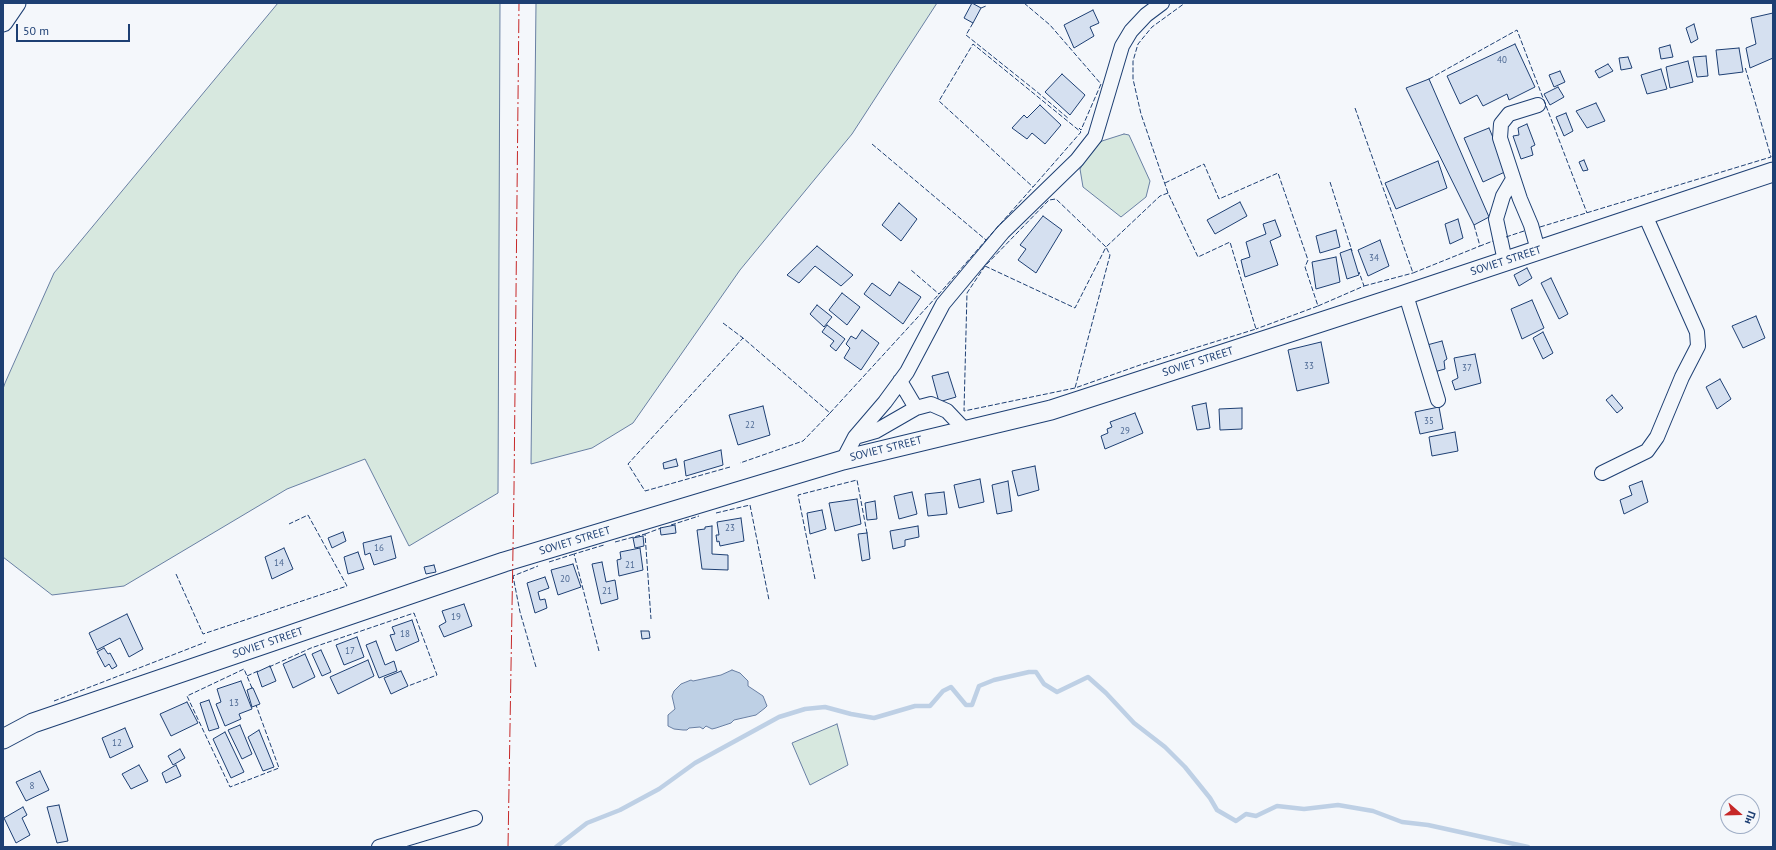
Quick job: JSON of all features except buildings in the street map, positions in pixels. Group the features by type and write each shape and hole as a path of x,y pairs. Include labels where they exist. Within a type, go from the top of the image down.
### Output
{"main road":[{"path":"3,22 16,3"},
{"name":"SOVIET STREET","path":"3,739 33,724 504,562 843,460 1051,410 1406,295 1773,172"}],"street":[{"path":"843,460 855,438 907,372 943,304 1003,232 1077,160 1095,137 1122,46 1131,31 1146,15 1162,3"},
{"path":"1538,104 1509,114 1501,124 1500,138 1520,199 1531,225 1538,250"},
{"path":"1505,261 1496,218 1502,196 1513,179"},
{"path":"1602,473 1647,451 1657,436 1682,377 1698,346 1697,332 1645,215"},
{"path":"1406,295 1438,400"},
{"path":"900,381 916,408"},
{"path":"855,438 876,431 916,408 931,404 947,411 965,430"},
{"path":"379,847 475,818"}],"shaded area":[{"path":"278,3 500,3 498,493 409,546 365,459 287,489 124,586 52,595 3,557 3,389 5,383 54,273"},
{"path":"536,3 937,3 852,134 740,270 633,423 592,448 531,464"},
{"path":"1124,134 1129,135 1150,181 1146,197 1121,217 1083,187 1080,169 1088,155 1102,141"},
{"path":"837,724 848,765 810,785 792,743"}],"water":[{"path":"732,670 740,673 748,681 748,686 763,696 767,706 765,708 756,715 734,720 731,723 712,729 706,726 703,729 700,727 683,730 674,729 668,726 668,715 675,709 672,696 674,691 681,684 691,680 693,681 721,675"}],"waterway":[{"path":"556,847 587,823 620,810 659,789 695,763 779,717 805,709 825,707 874,718 915,706 930,706 943,691 951,687 966,705 972,705 979,686 994,680 1029,672 1036,672 1044,684 1057,692 1088,677 1106,693 1134,723 1165,747 1185,767 1210,798 1217,810 1236,821 1246,814 1256,816 1277,806 1304,809 1338,805 1373,811 1402,822 1428,825 1528,847"}],"fence":[{"path":"1024,3 1050,25 1101,84 1081,130 1079,128"},
{"path":"1168,193 1141,114 1133,79 1133,61 1138,44 1152,27 1185,3"},
{"path":"981,8 986,6"},
{"path":"973,23 966,35 1069,119"},
{"path":"1429,79 1517,30 1587,213"},
{"path":"986,240 1033,187 1081,132 973,44 939,101 1033,187"},
{"path":"1540,227 1771,157 1745,67"},
{"path":"1355,108 1413,273 1480,246"},
{"path":"872,144 986,240 939,294 911,270"},
{"path":"1165,183 1204,164 1219,199 1278,173 1308,260 1305,267 1318,306 1256,329"},
{"path":"1330,182 1352,251"},
{"path":"985,266 1075,308 1106,247 1056,199 1049,200 985,266 967,293 964,411 1075,388 1140,365 1256,329 1230,242 1198,257 1168,193 1160,196 1106,247 1110,255 1075,388"},
{"path":"1474,225 1480,246 1493,241"},
{"path":"1506,237 1524,231"},
{"path":"1318,306 1364,286 1359,272"},
{"path":"1364,286 1413,273"},
{"path":"830,413 939,294"},
{"path":"723,323 743,338"},
{"path":"730,467 645,491 628,464 743,338 830,413 803,441 740,463"},
{"path":"815,579 798,495 857,480 867,533"},
{"path":"716,513 750,505 769,600"},
{"path":"176,574 203,634 347,586 308,515 289,524"},
{"path":"671,525 699,516"},
{"path":"645,534 661,528"},
{"path":"615,542 645,534 651,619"},
{"path":"599,651 574,554 604,545"},
{"path":"549,562 574,554"},
{"path":"536,667 520,612 513,576 538,566"},
{"path":"269,667 311,648 414,613 437,675 408,686"},
{"path":"54,701 206,642"},
{"path":"252,688 244,669 187,696 230,787 279,768 256,705"},
{"path":"247,676 258,671"}],"power":[{"path":"508,847 514,489 519,3"}]}
